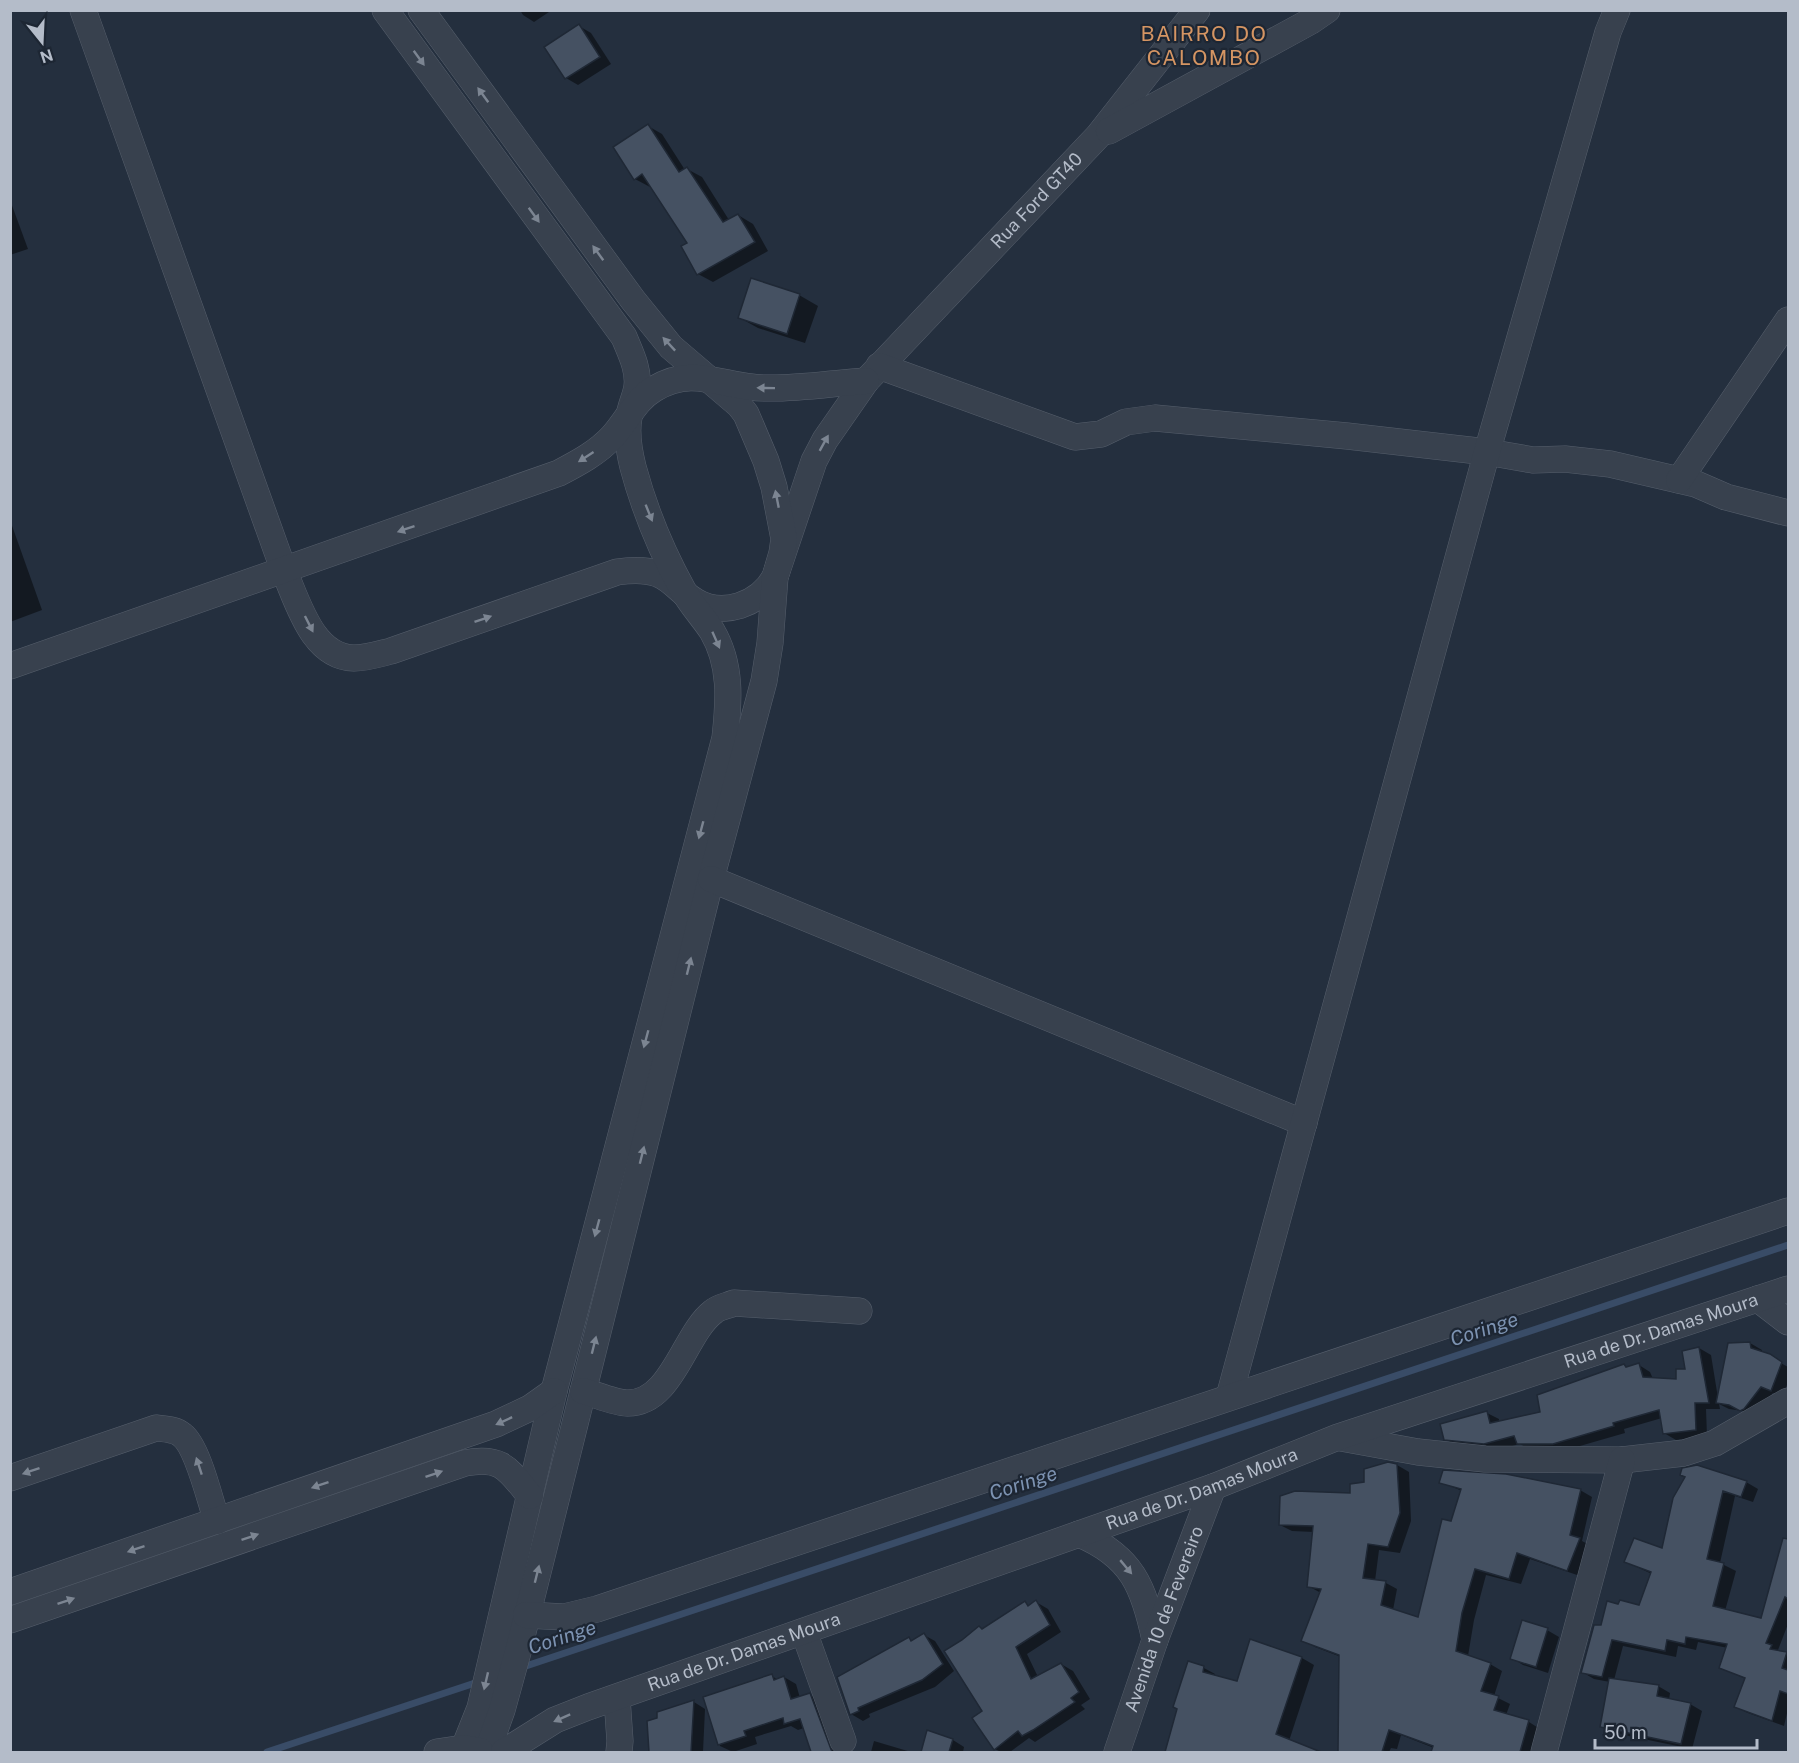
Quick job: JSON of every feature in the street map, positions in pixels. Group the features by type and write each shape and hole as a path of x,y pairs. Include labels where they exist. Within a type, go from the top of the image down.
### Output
{"street":[{"path":"83,10 284,571 310,628 320,643 335,654 352,658 391,651 617,572 631,570 659,574 694,601 716,609 746,604 769,588 775,577"},
{"path":"385,10 624,338 635,368 637,386 628,417 628,442 640,489 669,562 684,592 712,632 722,654 728,678 729,700 725,738 554,1391 492,1654 491,1709"},
{"path":"421,10 633,300 671,347 739,405 746,414 766,461 774,487 784,538 775,577 770,643 764,681 711,879 518,1652 491,1709 478,1751 437,1752"},
{"name":"Rua Ford GT40","path":"775,577 814,461 825,440 872,373 1098,136 1197,10"},
{"path":"1098,136 1311,21 1326,10"},
{"path":"1229,1397 1487,452 1608,32 1617,10"},
{"path":"1679,480 1788,320"},
{"path":"10,666 559,473 597,450 612,437 643,397 662,384 684,377 705,377 740,387 791,388 872,373 1075,436 1101,434 1126,422 1155,418 1347,436 1487,452 1533,460 1565,459 1610,464 1679,480 1726,497 1788,513"},
{"path":"711,879 1304,1124"},
{"path":"526,1615 564,1617 597,1609 1788,1211"},
{"name":"Rua de Dr. Damas Moura","path":"504,1752 555,1720 588,1707 1213,1486 1338,1437 1788,1289"},
{"path":"1758,1299 1788,1322"},
{"path":"583,1391 627,1403 643,1399 655,1392 673,1372 703,1320 715,1310 734,1304 859,1311"},
{"path":"10,1592 496,1424 530,1408 554,1391"},
{"path":"1338,1437 1418,1452 1485,1459 1622,1460 1684,1453 1715,1443 1788,1401"},
{"path":"10,1478 156,1428 172,1429 183,1435 192,1447 217,1521"},
{"path":"10,1620 465,1463 482,1460 496,1462 508,1470 530,1496"},
{"path":"1544,1752 1622,1460"},
{"name":"Avenida 10 de Fevereiro","path":"1117,1752 1155,1640 1213,1486"},
{"path":"1079,1534 1099,1542 1113,1552 1129,1569 1146,1600 1155,1640"},
{"path":"804,1632 843,1742"},
{"path":"617,1698 619,1752"}],"building":[{"path":"579,24 600,57 565,79 544,47"},
{"path":"648,124 679,172 687,167 723,222 738,214 755,242 697,275 681,246 687,243 642,174 634,180 613,147"},
{"path":"751,278 800,294 787,334 738,318"},
{"path":"1750,1342 1751,1348 1770,1354 1782,1362 1771,1391 1761,1387 1740,1411 1729,1405 1716,1403 1728,1343"},
{"path":"1699,1347 1709,1403 1695,1403 1696,1430 1663,1434 1659,1410 1553,1444 1517,1444 1514,1436 1484,1444 1444,1440 1440,1424 1487,1411 1490,1423 1540,1412 1537,1395 1624,1364 1626,1367 1639,1363 1643,1377 1676,1379 1676,1369 1685,1369 1682,1351"},
{"path":"1388,1462 1397,1464 1400,1513 1388,1547 1368,1544 1363,1578 1386,1581 1381,1605 1418,1617 1442,1519 1451,1521 1461,1489 1439,1483 1443,1470 1506,1474 1581,1489 1570,1535 1580,1538 1567,1571 1517,1553 1509,1579 1475,1569 1462,1613 1456,1651 1491,1663 1481,1691 1499,1696 1494,1710 1529,1720 1520,1752 1431,1752 1433,1746 1389,1730 1382,1752 1338,1752 1339,1655 1301,1641 1321,1589 1307,1587 1313,1526 1279,1525 1280,1496 1295,1491 1350,1493 1350,1484 1364,1482 1364,1469"},
{"path":"1697,1465 1747,1481 1741,1497 1723,1491 1707,1559 1724,1563 1713,1606 1761,1618 1783,1538 1788,1539 1788,1599 1785,1597 1766,1643 1772,1645 1770,1649 1787,1652 1782,1668 1788,1670 1788,1694 1780,1691 1772,1721 1734,1707 1745,1678 1719,1668 1727,1644 1686,1637 1685,1644 1667,1640 1665,1651 1612,1640 1602,1677 1581,1673 1594,1625 1601,1625 1607,1601 1618,1604 1620,1600 1639,1605 1651,1572 1624,1562 1634,1538 1662,1548 1673,1498 1685,1477 1680,1475 1682,1468"},
{"path":"1036,1600 1050,1625 1016,1647 1031,1679 1061,1663 1079,1692 1071,1698 1075,1702 1022,1736 1018,1731 994,1750 972,1718 982,1711 944,1651 979,1626 982,1629 1025,1601 1028,1606"},
{"path":"1522,1620 1548,1628 1536,1667 1510,1659"},
{"path":"924,1633 943,1664 922,1680 858,1708 859,1711 850,1715 837,1677 909,1637 911,1641"},
{"path":"1250,1639 1302,1657 1276,1734 1321,1752 1165,1752 1177,1709 1173,1707 1188,1661 1204,1666 1203,1672 1237,1681"},
{"path":"772,1674 774,1680 784,1676 791,1699 810,1693 832,1752 811,1752 800,1719 784,1724 783,1718 744,1731 746,1736 718,1745 703,1697"},
{"path":"1609,1678 1659,1685 1657,1696 1691,1703 1681,1744 1600,1727"},
{"path":"694,1700 691,1752 649,1752 647,1721 657,1718 657,1712"},
{"path":"927,1730 953,1739 949,1752 921,1752"}],"waterway":[{"name":"Coringe","path":"520,1668 1788,1245"},
{"name":"Coringe","path":"267,1752 481,1681"}],"district":[{"name":"BAIRRO DO CALOMBO","path":"1204,46"}]}
